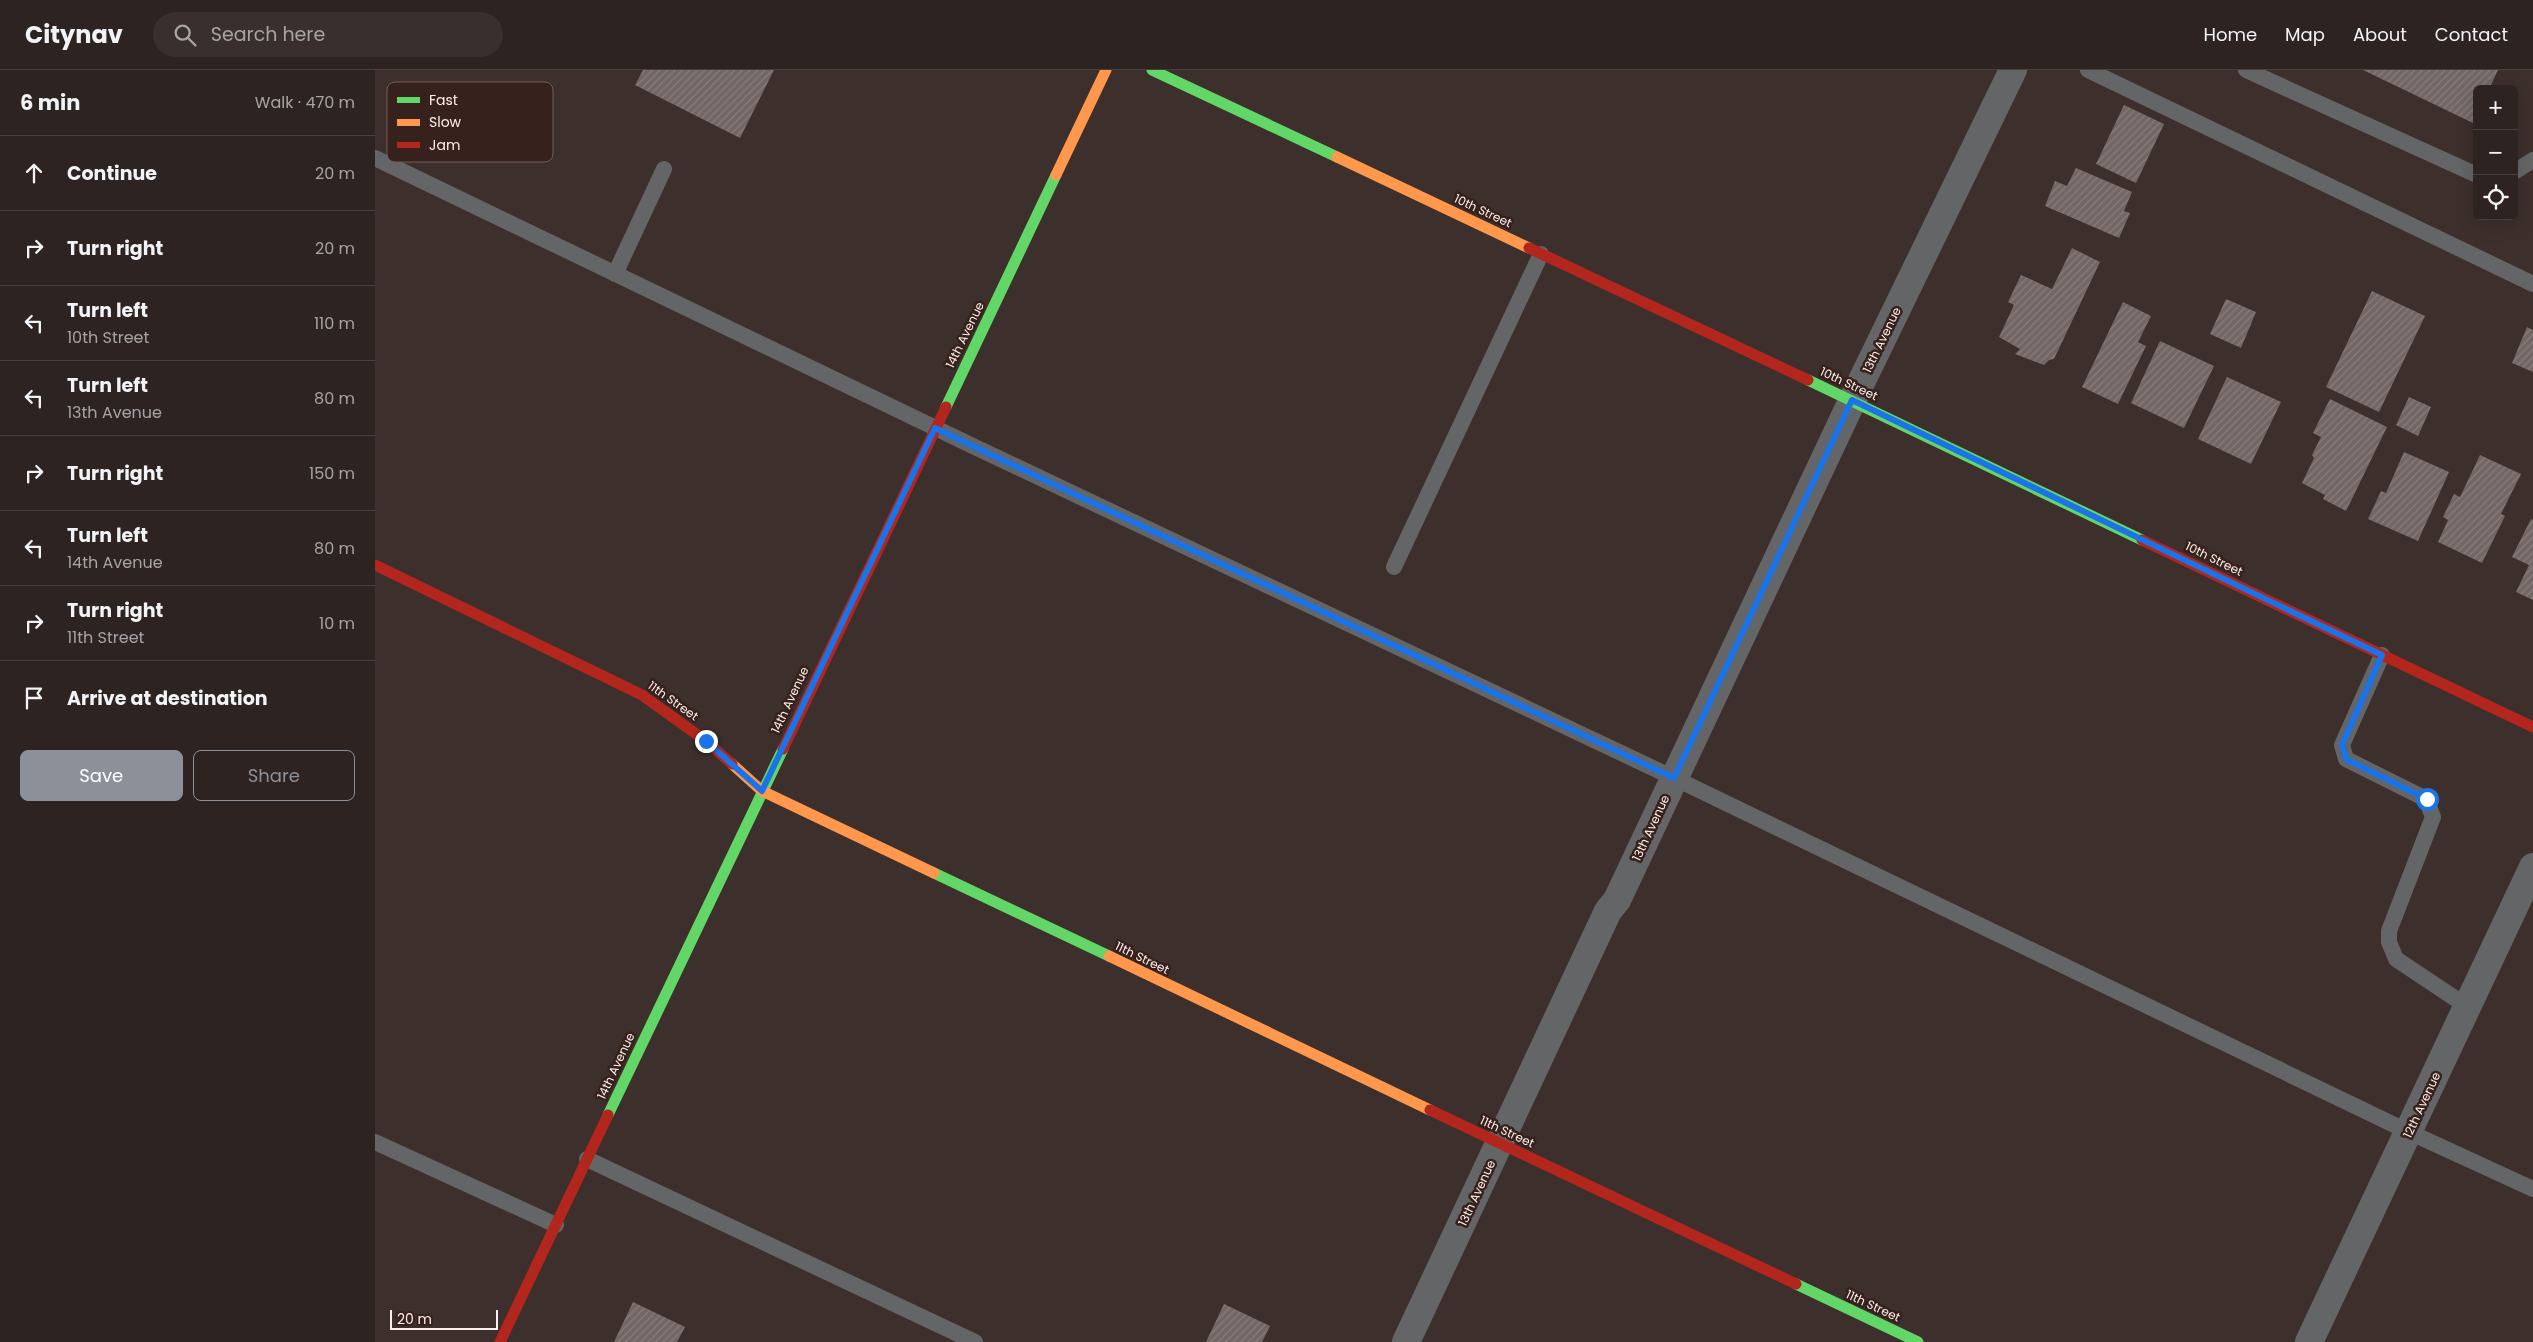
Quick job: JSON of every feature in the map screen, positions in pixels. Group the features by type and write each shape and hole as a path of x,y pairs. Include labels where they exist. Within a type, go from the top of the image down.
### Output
{"street":[{"name":"14th Avenue","path":"500,1342 1106,70"},
{"name":"10th Street","path":"1152,70 1852,400 2533,727"},
{"name":"13th Avenue","path":"1406,1342 1608,911 1617,900 1852,400 2013,70"},
{"name":"11th Street","path":"375,565 642,695 706,741 762,791 1918,1342"},
{"name":"12th Avenue","path":"2309,1342 2533,867"}],"lane":[{"path":"2088,70 2533,284"},
{"path":"2246,70 2473,173"},
{"path":"375,158 935,428 1674,778 2409,1132 2533,1189"},
{"path":"2518,169 2533,160"},
{"path":"615,274 664,169"},
{"path":"1394,568 1541,254"},
{"path":"2382,655 2342,745 2346,759 2427,799 2433,817 2389,931 2389,942 2396,959 2468,1007"},
{"path":"375,1142 556,1225"},
{"path":"587,1159 975,1342"}],"building":[{"path":"643,70 774,70 740,138 635,85"},
{"path":"2363,70 2498,70 2491,85 2473,85 2473,123"},
{"path":"2124,105 2164,124 2136,183 2096,164"},
{"path":"2076,168 2132,192 2124,211 2130,213 2119,238 2045,206 2055,181 2067,186"},
{"path":"2072,248 2100,262 2054,359 2049,360 2044,365 2015,354 2020,349 1999,337 2014,305 2008,302 2021,275 2052,289"},
{"path":"2372,291 2425,316 2379,412 2326,387"},
{"path":"2226,299 2256,312 2241,348 2210,334"},
{"path":"2123,302 2151,316 2138,342 2146,346 2118,404 2082,387"},
{"path":"2527,327 2533,330 2533,372 2512,363"},
{"path":"2160,341 2214,366 2184,428 2131,403"},
{"path":"2227,377 2281,402 2251,464 2198,439"},
{"path":"2409,397 2431,407 2418,436 2396,425"},
{"path":"2330,399 2387,427 2346,511 2323,499 2325,495 2302,483 2314,458 2312,455 2321,437 2313,433"},
{"path":"2404,452 2449,472 2418,541 2368,519 2381,491 2386,493"},
{"path":"2480,455 2521,474 2501,514 2505,516 2482,563 2438,542 2448,520 2443,517 2454,494 2460,497"},
{"path":"2531,519 2533,520 2533,600 2516,592 2529,565 2512,557"},
{"path":"633,1302 685,1327 677,1342 614,1342"},
{"path":"1224,1304 1270,1326 1262,1342 1206,1342"}],"traffic: fast":[{"path":"1152,70 1337,157"},
{"path":"946,407 1056,175"},
{"path":"1808,380 2142,540"},
{"path":"608,1115 783,749"},
{"path":"934,873 1109,956"},
{"path":"1796,1284 1918,1342"}],"traffic: slow":[{"path":"1056,175 1106,70"},
{"path":"1337,157 1529,248"},
{"path":"732,764 762,791 934,873"},
{"path":"1109,956 1430,1110"}],"traffic: jam":[{"path":"1529,248 1808,380"},
{"path":"783,749 946,407"},
{"path":"2142,540 2533,727"},
{"path":"375,565 642,695 706,741 732,764"},
{"path":"1430,1110 1796,1284"},
{"path":"500,1342 608,1115"}],"route":[{"path":"706,741 762,791 935,428 1674,778 1852,400 2382,655 2342,745 2346,759 2427,799"}]}
